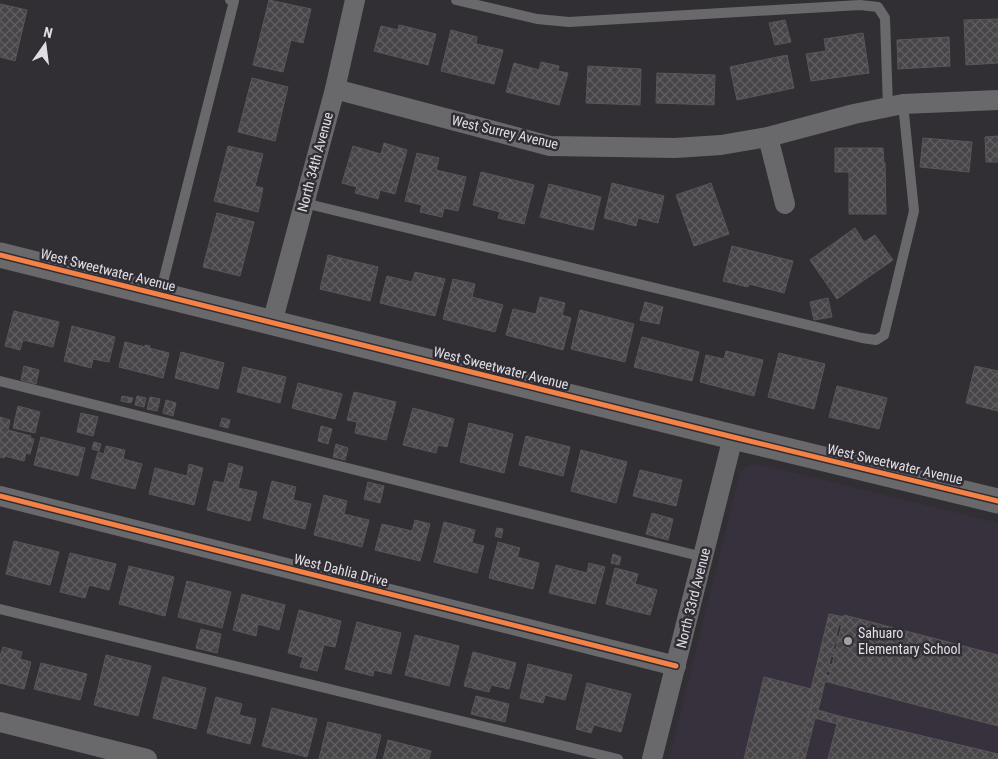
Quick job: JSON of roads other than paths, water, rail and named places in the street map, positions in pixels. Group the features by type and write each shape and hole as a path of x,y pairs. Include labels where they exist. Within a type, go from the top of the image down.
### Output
{"street":[{"name":"North 34th Avenue","path":"272,323 335,89 355,0"},
{"name":"West Surrey Avenue","path":"335,89 550,146 675,148 721,145 768,137 854,114 896,106 998,100"},
{"path":"768,137 785,204"},
{"name":"West Sweetwater Avenue","path":"0,255 998,501"},
{"name":"North 33rd Avenue","path":"652,759 733,437"},
{"name":"West Dahlia Drive","path":"0,496 676,666"},
{"path":"0,722 147,759"}],"lane":[{"path":"160,294 234,1 230,0"},
{"path":"304,203 862,338 876,340 884,335 914,211 896,106 885,18 878,7 860,5 569,22 537,19 456,0"},
{"path":"0,382 703,557"},
{"path":"0,609 618,759"}],"place":[{"name":"Sahuaro Elementary School","path":"848,641"}]}
